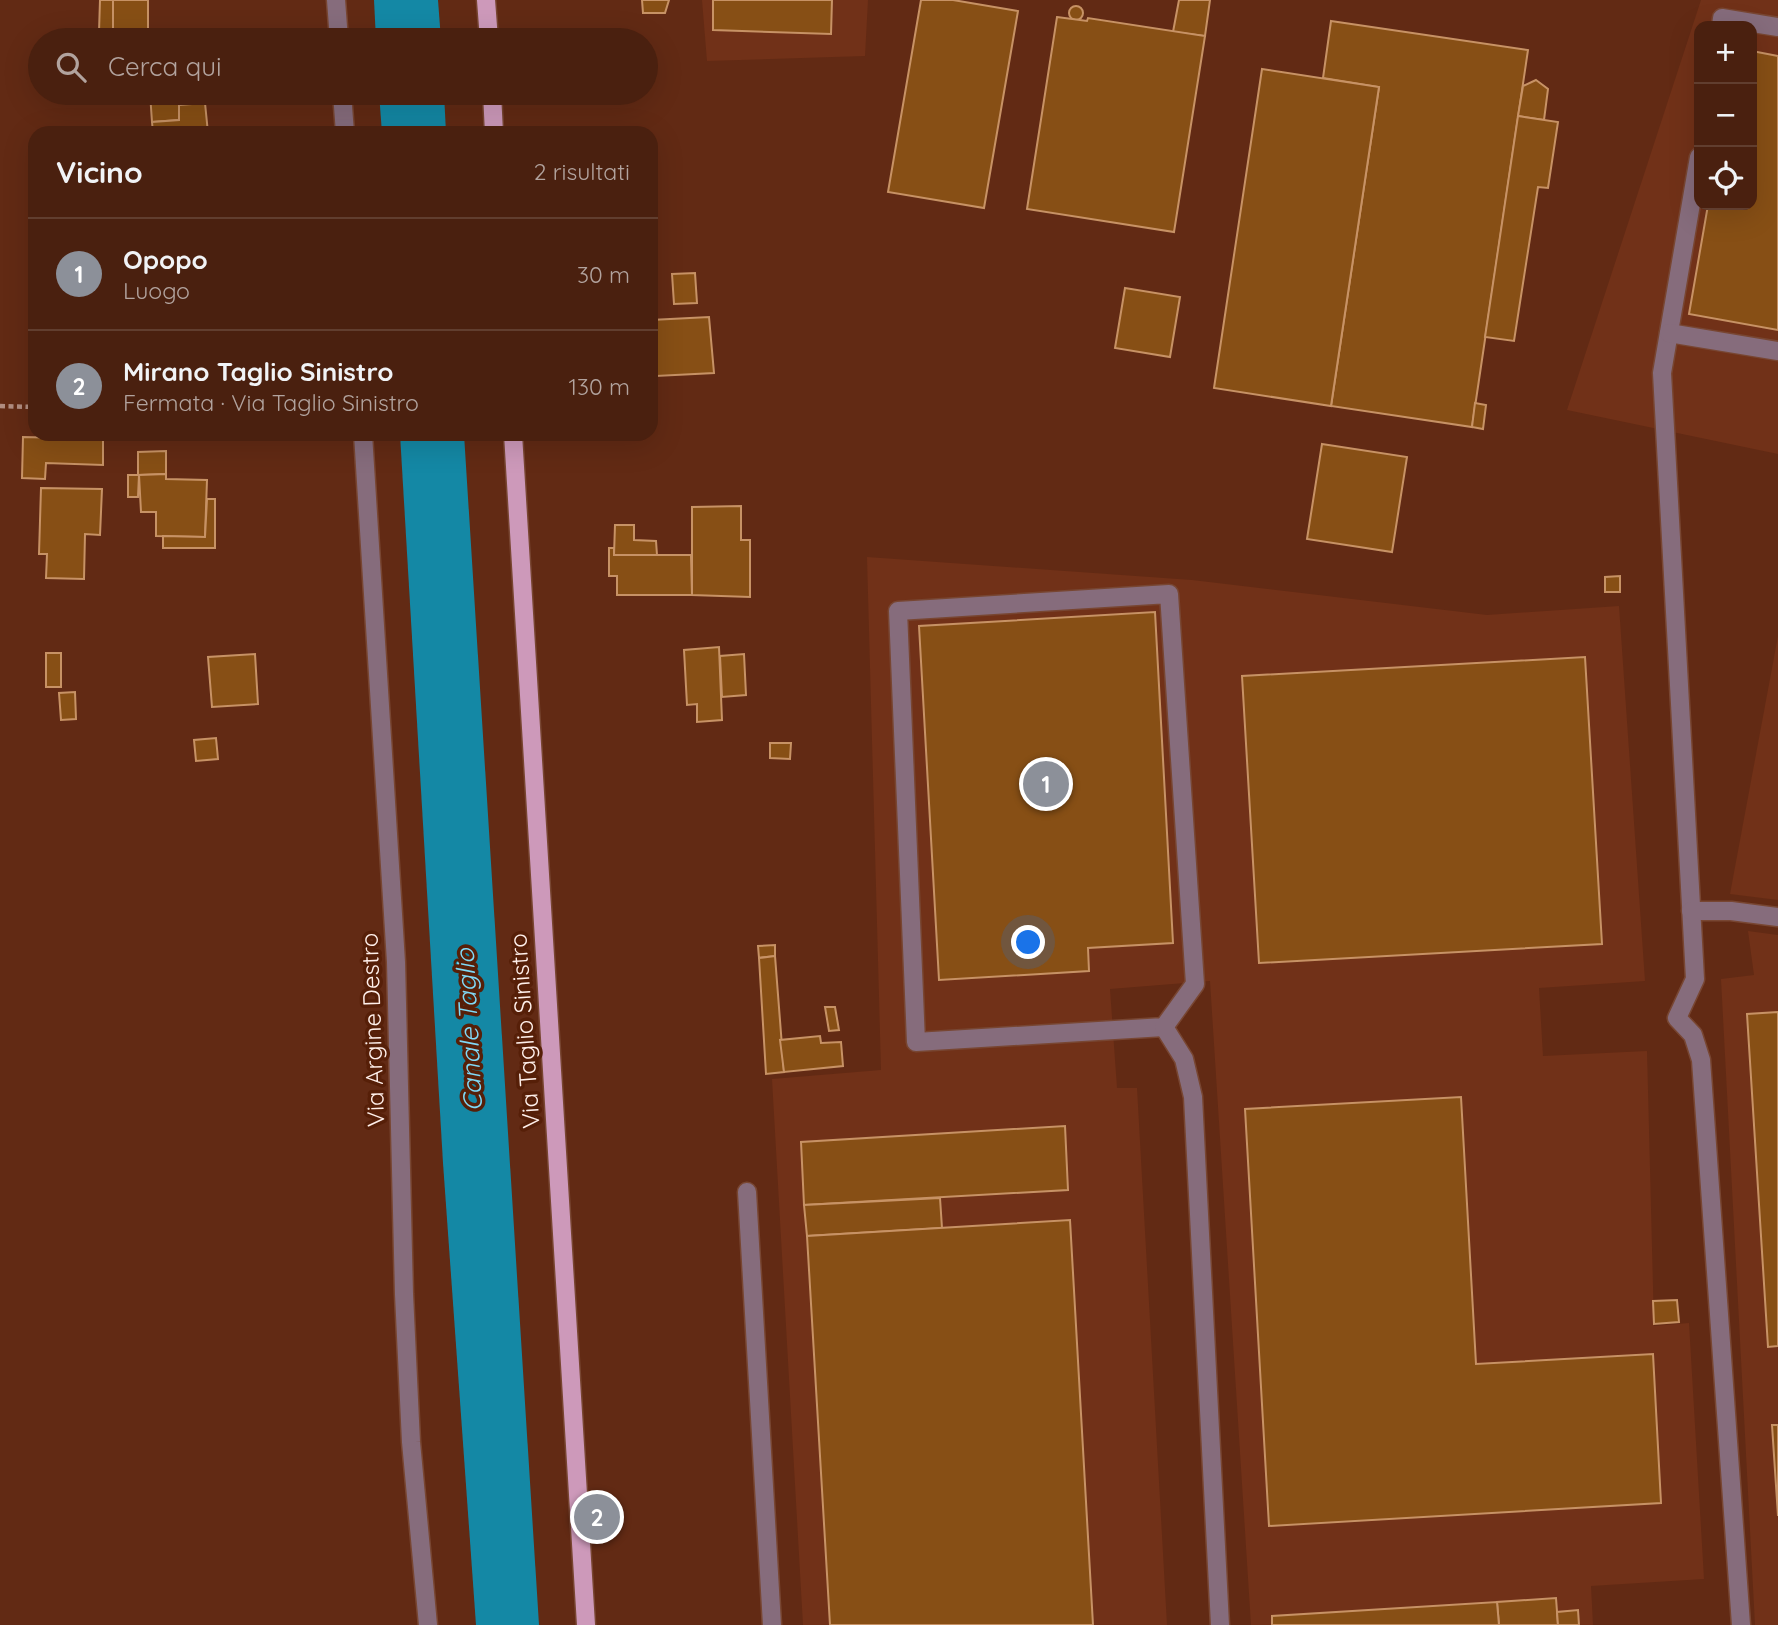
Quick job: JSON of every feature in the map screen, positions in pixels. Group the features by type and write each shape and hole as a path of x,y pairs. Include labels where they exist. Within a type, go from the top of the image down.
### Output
{"main road":[{"path":"486,0 487,28"},
{"path":"493,105 494,126"},
{"name":"Via Taglio Sinistro","path":"513,441 586,1625"}],"street":[{"path":"336,0 338,28"},
{"path":"1722,21 1723,18 1741,21"},
{"path":"1757,24 1778,27"},
{"path":"343,105 344,126"},
{"path":"1694,186 1662,373 1695,979 1677,1018 1693,1035 1701,1060 1741,1625"},
{"path":"1669,332 1778,351"},
{"name":"Via Argine Destro","path":"363,441 396,962 404,1294 411,1442 428,1625"},
{"path":"1169,594 1195,984 1164,1027 916,1042 898,611 1169,594"},
{"path":"1691,911 1731,911 1778,917"},
{"path":"1164,1027 1184,1059 1193,1097 1220,1625"},
{"path":"747,1192 772,1625"}],"path":[{"path":"0,405 28,407"}],"shaded area":[{"path":"702,0 868,0 865,56 707,61"},
{"path":"1701,0 1778,0 1778,454 1567,410 1694,21 1694,210 1757,210 1757,21 1694,21"},
{"path":"867,557 1192,580 1487,615 1619,606 1645,981 1539,988 1543,1056 1647,1051 1654,1326 1689,1323 1704,1579 1591,1586 1593,1625 1251,1625 1210,981 1110,989 1117,1088 1137,1088 1167,1625 803,1625 772,1079 881,1070"},
{"path":"1778,636 1778,900 1730,894"},
{"path":"1748,931 1778,935 1778,1625 1755,1625 1721,979 1754,975"}],"water":[{"path":"374,0 438,0 440,28 375,28"},
{"path":"380,105 445,105 446,126 381,126"},
{"name":"Canale Taglio","path":"400,441 464,441 539,1625 476,1625 443,1163"}],"building":[{"path":"100,0 113,0 113,28 99,28"},
{"path":"113,0 148,0 148,28 113,28"},
{"path":"642,0 669,0 665,13 643,13"},
{"path":"713,0 832,0 831,34 713,30"},
{"path":"921,0 953,0 1018,11 984,208 888,192"},
{"path":"1179,0 1210,0 1205,36 1173,32"},
{"path":"1076,6 1081,8 1081,18 1076,20 1071,18 1069,13 1071,8"},
{"path":"1057,17 1087,21 1088,18 1205,36 1174,232 1027,209"},
{"path":"1331,21 1528,50 1472,427 1331,406 1379,87 1323,78"},
{"path":"1757,52 1778,56 1778,330 1689,314 1707,210 1757,210"},
{"path":"1262,69 1379,87 1331,406 1214,388"},
{"path":"1536,80 1548,89 1544,120 1518,116 1523,86"},
{"path":"151,105 179,105 179,120 152,122"},
{"path":"179,105 205,105 207,126 152,126 152,122 179,120"},
{"path":"1518,116 1558,122 1548,188 1538,187 1514,341 1485,337"},
{"path":"695,273 697,303 674,304 672,274"},
{"path":"1125,288 1180,297 1170,357 1115,348"},
{"path":"709,317 714,373 658,376 658,320"},
{"path":"1475,403 1486,405 1483,429 1472,427"},
{"path":"23,437 28,437 28,441 103,441 103,465 46,463 45,479 22,478"},
{"path":"1322,444 1407,457 1392,552 1307,539"},
{"path":"166,451 166,474 139,475 138,497 128,497 128,475 138,475 138,452"},
{"path":"166,474 166,479 207,480 205,537 156,536 156,512 141,512 139,475"},
{"path":"41,488 102,489 100,535 85,534 84,579 46,578 47,554 39,554"},
{"path":"207,499 215,499 215,548 163,548 163,536 205,537"},
{"path":"741,506 741,540 750,540 750,597 692,595 692,507"},
{"path":"615,525 634,525 634,540 656,541 657,555 614,555"},
{"path":"609,548 614,548 614,555 691,555 692,595 617,595 617,576 609,576"},
{"path":"1620,576 1620,592 1605,592 1605,577"},
{"path":"1155,612 1173,943 1088,948 1089,971 939,980 919,626"},
{"path":"719,647 722,720 697,722 697,704 687,705 684,650"},
{"path":"46,653 61,653 61,687 46,687"},
{"path":"255,654 258,704 212,707 208,657"},
{"path":"744,654 746,695 722,697 720,656"},
{"path":"1585,657 1602,944 1259,963 1242,676"},
{"path":"75,692 76,719 61,720 59,693"},
{"path":"216,738 218,759 196,761 194,740"},
{"path":"770,743 791,743 790,759 770,758"},
{"path":"775,945 775,956 759,958 758,946"},
{"path":"775,956 784,1072 766,1074 759,958"},
{"path":"825,1007 835,1007 839,1030 829,1031"},
{"path":"1778,1012 1778,1346 1768,1347 1747,1014"},
{"path":"820,1036 821,1043 841,1042 843,1066 784,1072 780,1040"},
{"path":"1461,1097 1476,1364 1653,1354 1661,1503 1269,1526 1245,1109"},
{"path":"1065,1126 1068,1190 804,1205 801,1142"},
{"path":"940,1198 942,1228 807,1236 804,1205"},
{"path":"1070,1220 1093,1625 830,1625 807,1236"},
{"path":"1677,1300 1679,1322 1654,1324 1653,1301"},
{"path":"1772,1425 1778,1425 1778,1516"},
{"path":"1556,1598 1558,1625 1499,1625 1497,1602"},
{"path":"1497,1602 1499,1625 1272,1625 1272,1616"},
{"path":"1578,1610 1579,1625 1558,1625 1557,1612"}],"place":[{"name":"Opopo","path":"1046,784"},
{"name":"Mirano Taglio Sinistro","path":"597,1517"}]}
